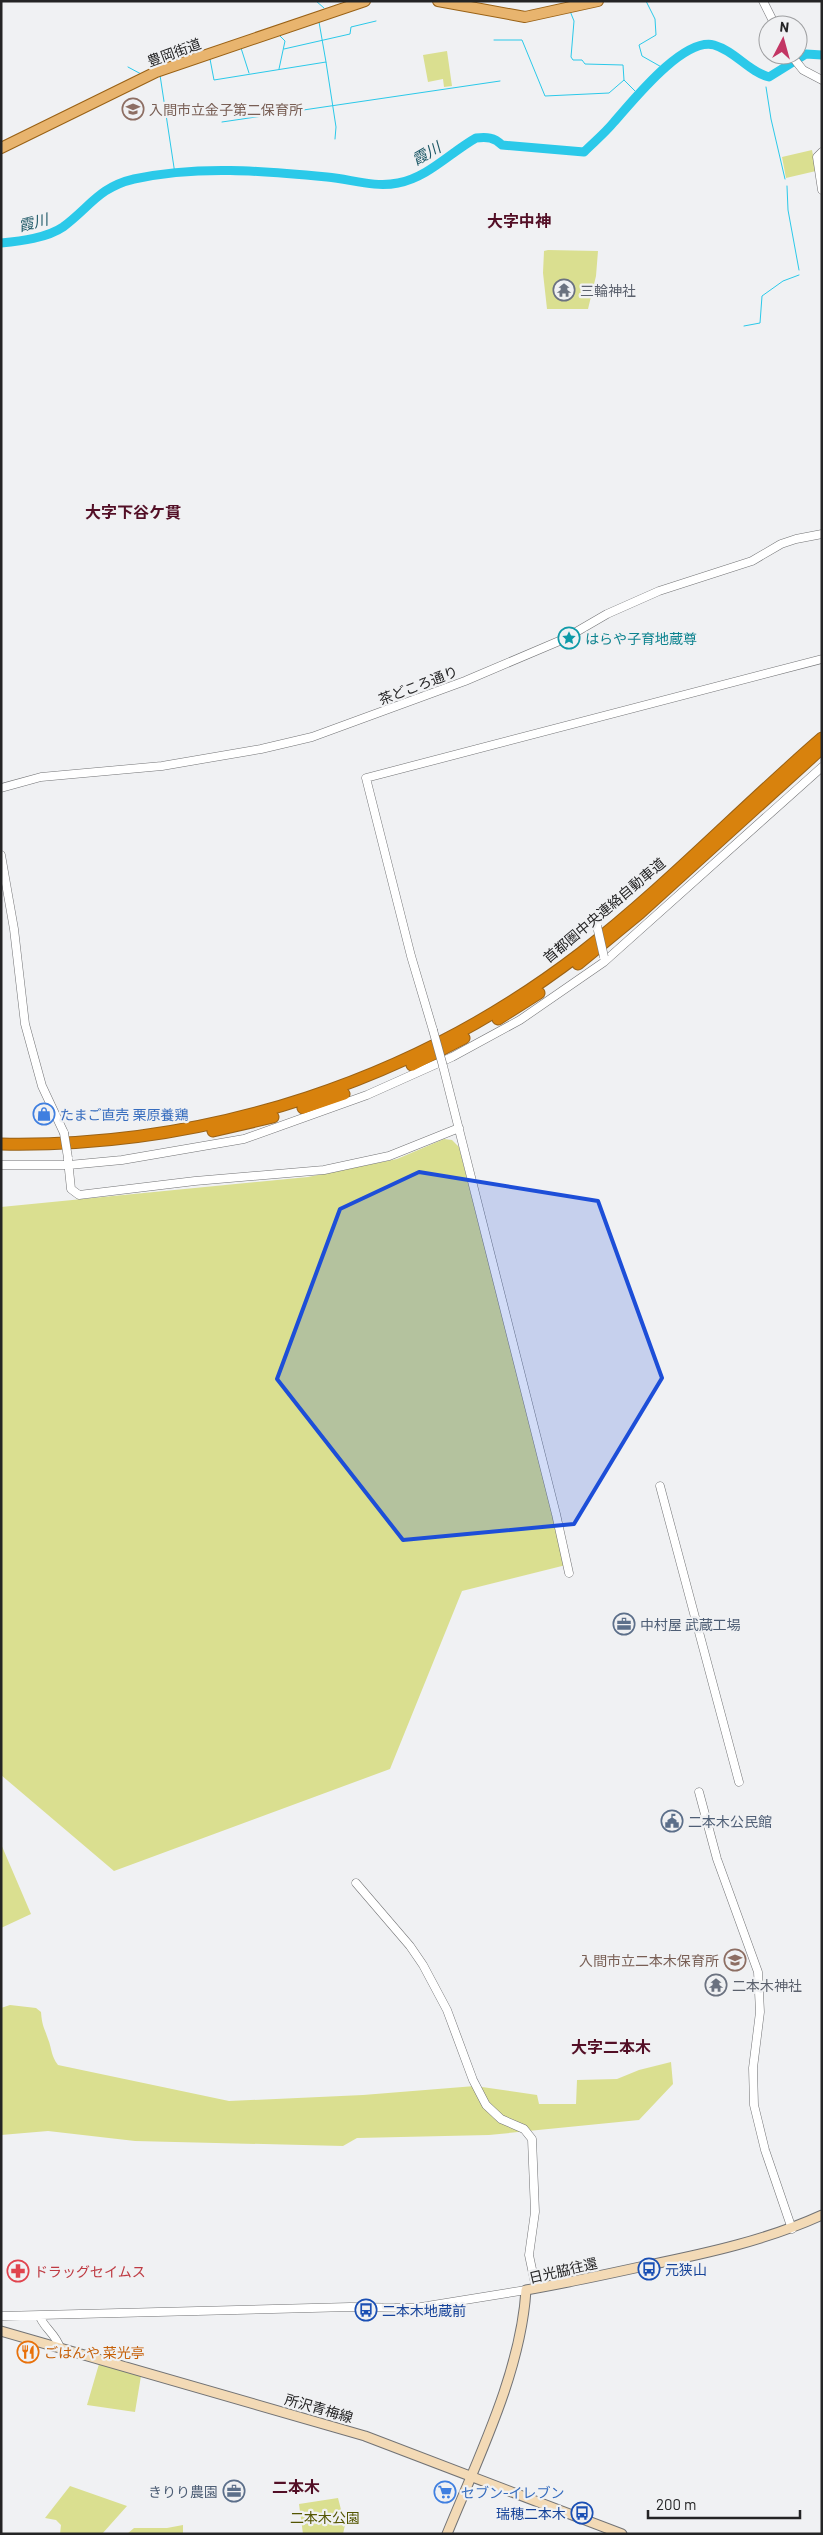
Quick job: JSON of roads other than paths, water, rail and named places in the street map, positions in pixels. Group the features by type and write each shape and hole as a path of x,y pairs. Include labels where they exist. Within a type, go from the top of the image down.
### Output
{"highway":[{"name":"首都圏中央連絡自動車道","path":"1,1144 112,1140 205,1126 321,1094 408,1058 488,1016 547,978 583,951 635,907 822,738"},
{"name":"首都圏中央連絡自動車道","path":"1,1152 113,1148 206,1133 324,1101 433,1054 521,1005 588,957 640,913 822,748"}],"main road":[{"name":"豊岡街道","path":"1,148 156,72 365,1"},
{"path":"438,1 525,17 598,1"},
{"name":"日光脇往還","path":"447,2534 509,2372 522,2325 526,2290 674,2260 756,2240 792,2228 822,2215"},
{"name":"所沢青梅線","path":"1,2331 335,2427 471,2475 622,2534"}],"street":[{"path":"763,1 770,15"},
{"path":"799,65 805,72 822,80"},
{"path":"822,152 817,158 822,190"},
{"name":"茶どころ通り","path":"1,788 41,777 162,766 260,749 312,737 472,677 564,638 607,614 659,591 752,561 781,544 822,534"},
{"path":"569,1573 459,1128 411,956 366,778 822,660"},
{"path":"1,1165 167,1154 236,1141 338,1106 421,1072 520,1020 604,959 822,766"},
{"path":"1,856 14,929 26,1024 42,1086 64,1133 72,1189 79,1196 195,1181 324,1170 389,1156 459,1128"},
{"path":"596,925 604,959"},
{"path":"660,1486 739,1782"},
{"path":"699,1792 718,1859 758,1972 761,2005 753,2068 754,2106 762,2142 792,2228"},
{"path":"356,1883 410,1946 427,1972 447,2010 473,2080 486,2105 501,2119 524,2129 532,2139 535,2212 529,2255 536,2288"},
{"path":"1,2316 350,2306 415,2308 526,2290"},
{"path":"40,2316 40,2320 58,2341 60,2348"}],"waterway":[{"path":"316,1 324,8"},
{"path":"646,1 655,19 656,35 639,45 642,56 665,69"},
{"path":"570,11 574,21 571,57 573,60 582,60 585,64 623,65 624,80"},
{"path":"284,49 350,34 351,27 376,21"},
{"path":"319,22 326,62"},
{"path":"279,69 285,41 280,36"},
{"path":"494,40 522,40 545,96 609,93 624,80 638,94"},
{"name":"霞川","path":"1,243 34,238 57,231 112,187 134,179 158,175 231,170 327,177 371,184 389,184 419,176 476,138 490,138 502,145 584,152 607,130 659,73 688,51 702,45 714,45 722,48 755,71 769,77 806,54 822,55"},
{"path":"241,48 249,73"},
{"path":"210,59 214,80 326,62 336,127 335,139"},
{"path":"128,67 141,74"},
{"path":"160,75 175,174"},
{"path":"222,122 500,81"},
{"path":"766,87 771,119 785,179"},
{"path":"787,186 788,210 799,270"},
{"path":"744,326 760,323 762,296 783,281 799,275"}],"place":[{"name":"入間市立金子第二保育所","path":"133,109"},
{"name":"三輪神社","path":"564,290"},
{"name":"はらや子育地蔵尊","path":"569,638"},
{"name":"たまご直売 栗原養鶏","path":"44,1114"},
{"name":"中村屋 武蔵工場","path":"624,1624"},
{"name":"二本木公民館","path":"672,1821"},
{"name":"入間市立二本木保育所","path":"735,1960"},
{"name":"二本木神社","path":"716,1985"},
{"name":"元狭山","path":"649,2269"},
{"name":"ドラッグセイムス","path":"18,2271"},
{"name":"二本木地蔵前","path":"366,2310"},
{"name":"ごはんや 菜光亭","path":"28,2352"},
{"name":"きりり農園","path":"234,2491"},
{"name":"セブン-イレブン","path":"445,2492"},
{"name":"瑞穂二本木","path":"582,2513"}],"district":[{"name":"大字中神","path":"519,220"},
{"name":"大字下谷ケ貫","path":"133,511"},
{"name":"大字二本木","path":"611,2046"},
{"name":"二本木","path":"296,2486"}],"park label":[{"name":"二本木公園","path":"325,2517"}]}
